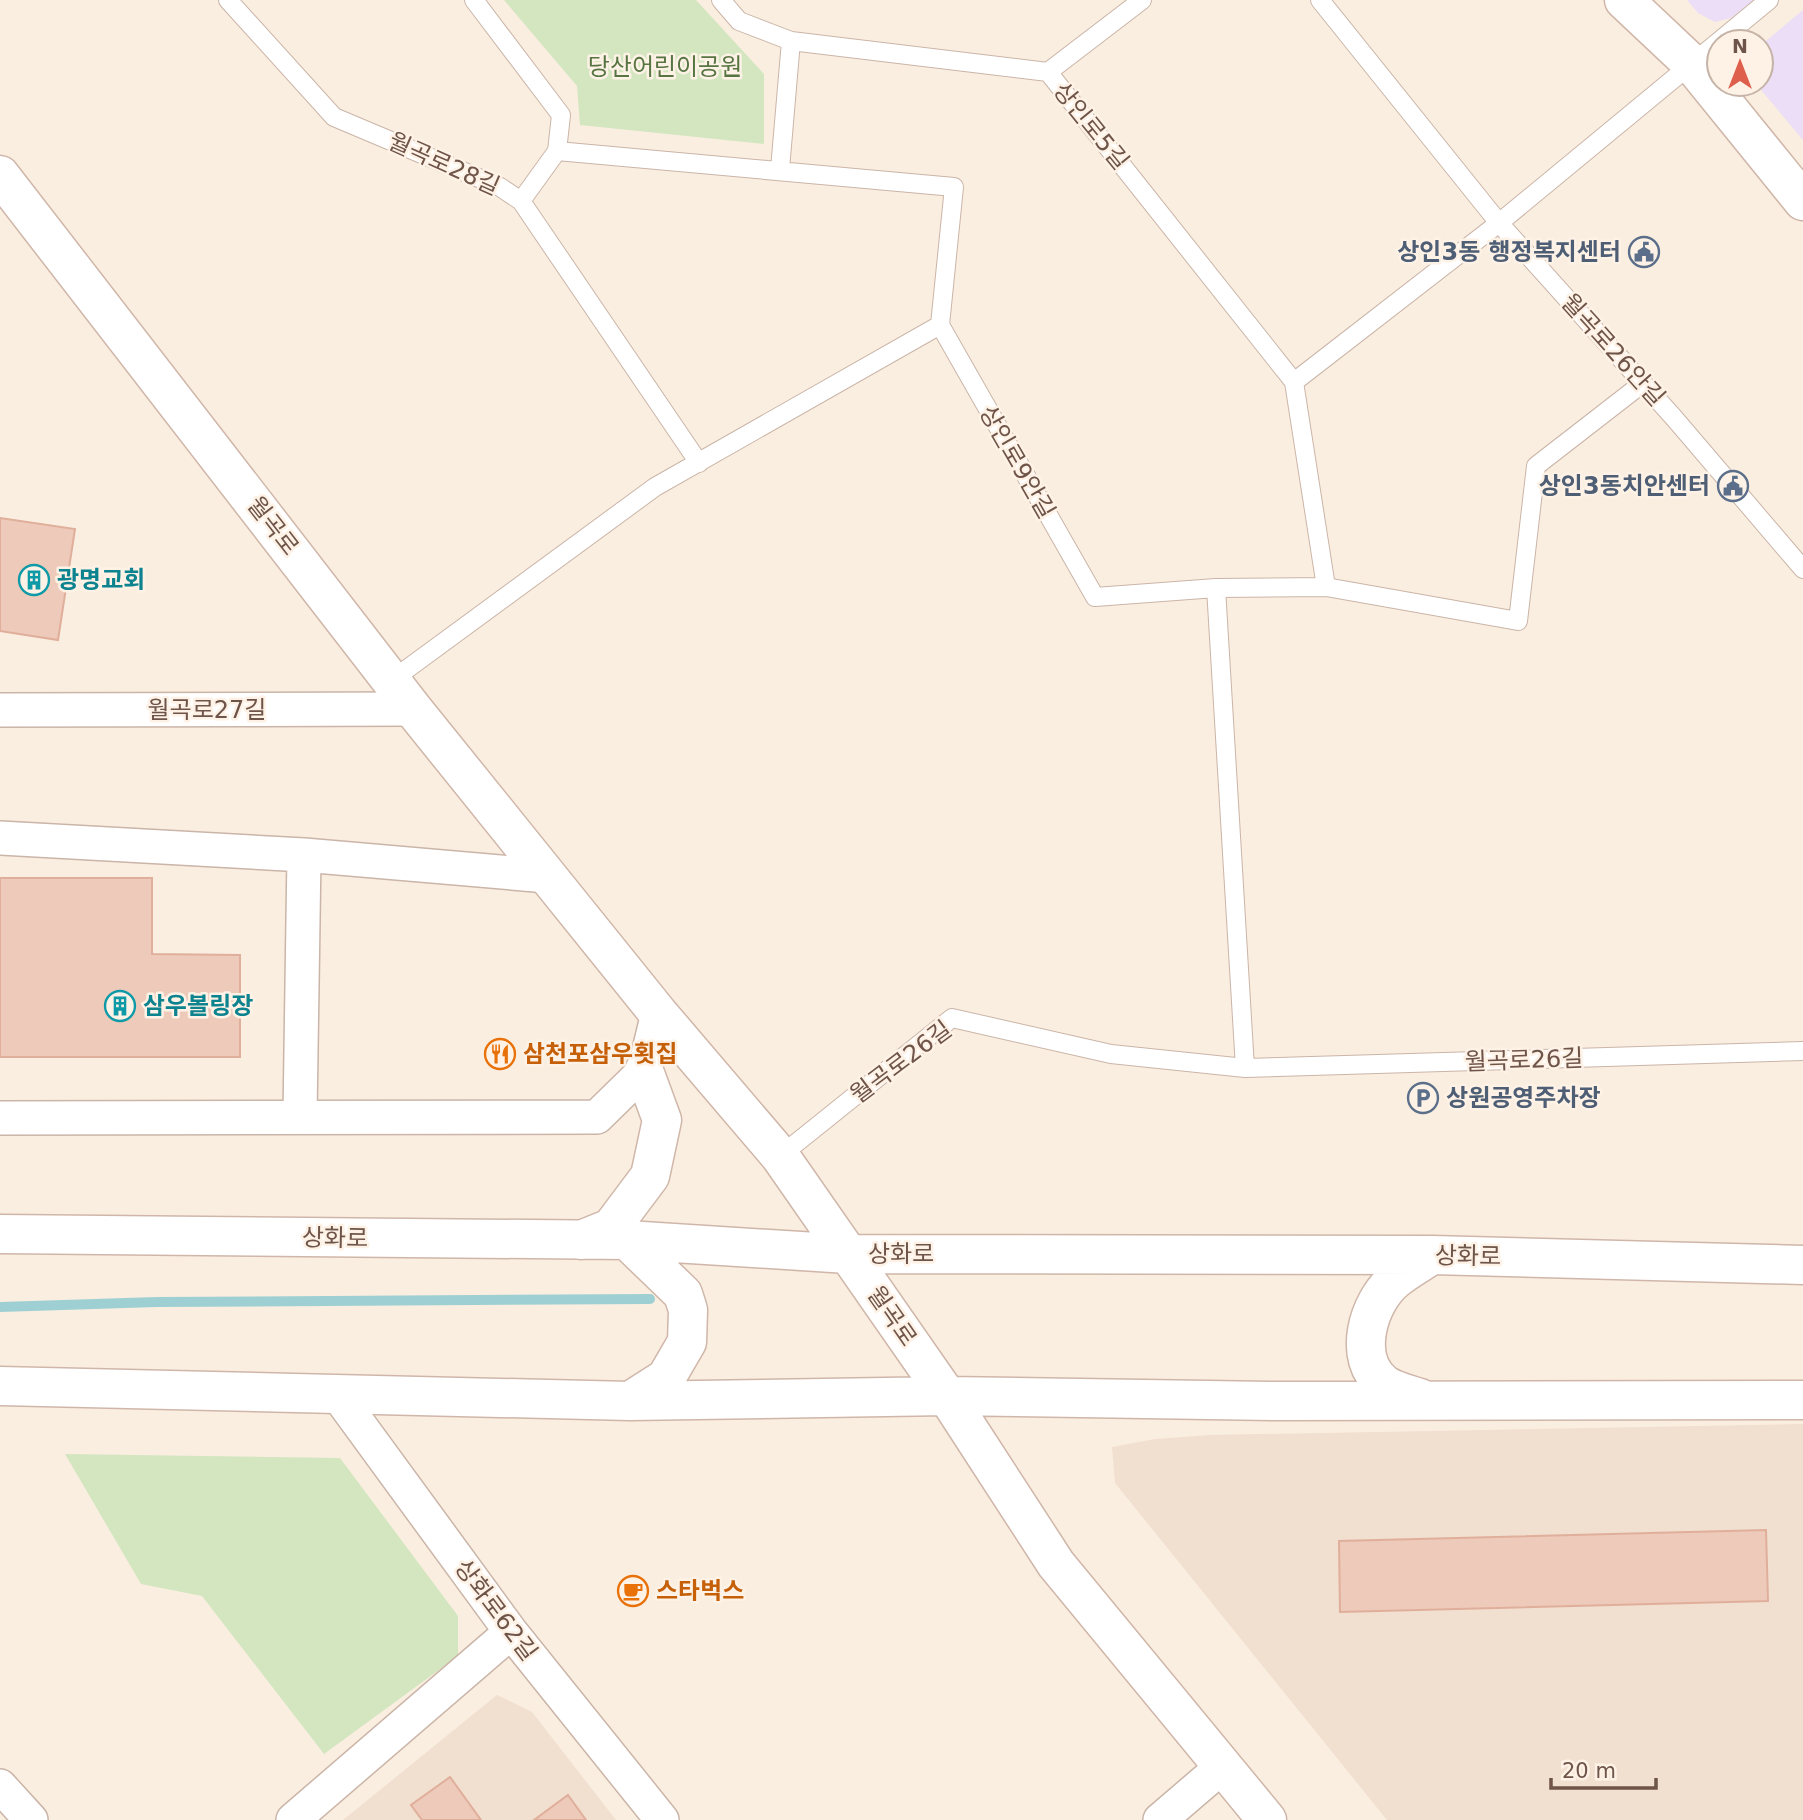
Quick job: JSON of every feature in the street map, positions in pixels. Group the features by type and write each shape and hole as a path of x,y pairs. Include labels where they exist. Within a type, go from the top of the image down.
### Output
{"main road":[{"path":"1624,0 1692,64 1803,201"},
{"name":"월곡로","path":"0,175 403,695 658,1013 780,1156 947,1396 1056,1564 1267,1820"},
{"path":"581,1240 611,1228 650,1176 662,1119 644,1071"},
{"name":"상화로","path":"0,1234 627,1240 849,1254 1432,1255 1803,1265"},
{"path":"627,1240 683,1294 688,1310 687,1342 666,1378 630,1401"},
{"path":"1424,1400 1384,1384 1370,1367 1365,1336 1371,1314 1393,1280 1432,1255"},
{"path":"0,1386 630,1401 947,1396 1803,1400"}],"street":[{"name":"월곡로27길","path":"0,710 403,695"},
{"path":"0,838 304,855 547,876"},
{"path":"300,1116 304,855"},
{"path":"0,1118 597,1117 644,1071 658,1013"},
{"name":"상화로62길","path":"337,1394 511,1632 662,1820"},
{"path":"293,1820 511,1632"},
{"path":"1160,1820 1223,1766"},
{"path":"0,1786 31,1820"}],"lane":[{"name":"월곡로28길","path":"228,0 334,117 500,187 522,201 699,463"},
{"path":"474,0 561,115 557,151 522,201"},
{"name":"상인로5길","path":"721,0 739,21 791,41 1048,72 1294,382 1326,587"},
{"path":"1048,72 1142,0"},
{"name":"월곡로26안길","path":"1320,0 1499,223 1643,383 1803,569"},
{"path":"1294,382 1499,223 1769,0"},
{"path":"780,169 791,41"},
{"path":"403,695 655,487 940,325 954,187 780,169 557,151"},
{"name":"상인로9안길","path":"940,325 1095,597 1216,588 1326,587 1518,621 1536,466 1643,383"},
{"path":"1216,588 1245,1068"},
{"name":"월곡로26길","path":"780,1156 951,1018 1111,1054 1245,1068 1803,1051"}],"shaded area":[{"path":"1687,0 1754,0 1731,18 1715,22 1698,13"},
{"path":"1803,10 1803,140 1768,98 1775,98 1775,33"},
{"path":"1803,1424 1803,1820 1387,1820 1115,1483 1112,1447 1155,1439 1211,1435"},
{"path":"497,1695 532,1712 616,1820 343,1820"}],"green space":[{"name":"당산어린이공원","path":"504,0 696,0 764,74 764,144 580,125 577,86"},
{"path":"65,1454 340,1458 458,1616 458,1656 324,1754 202,1596 141,1584"}],"building":[{"name":"광명교회","path":"0,518 75,529 58,640 0,631"},
{"name":"삼우볼링장","path":"0,878 152,878 152,954 240,955 240,1057 0,1057"},
{"path":"1766,1530 1768,1601 1340,1612 1339,1541"},
{"path":"450,1777 481,1820 422,1820 411,1805"},
{"path":"568,1795 586,1820 534,1820"}],"waterway":[{"path":"0,1307 157,1302 650,1299"}],"place":[{"name":"상인3동 행정복지센터","path":"1644,252"},
{"name":"상인3동치안센터","path":"1733,486"},
{"name":"광명교회","path":"34,580"},
{"name":"삼우볼링장","path":"120,1006"},
{"name":"삼천포삼우횟집","path":"500,1054"},
{"name":"상원공영주차장","path":"1423,1098"},
{"name":"스타벅스","path":"633,1591"}]}
